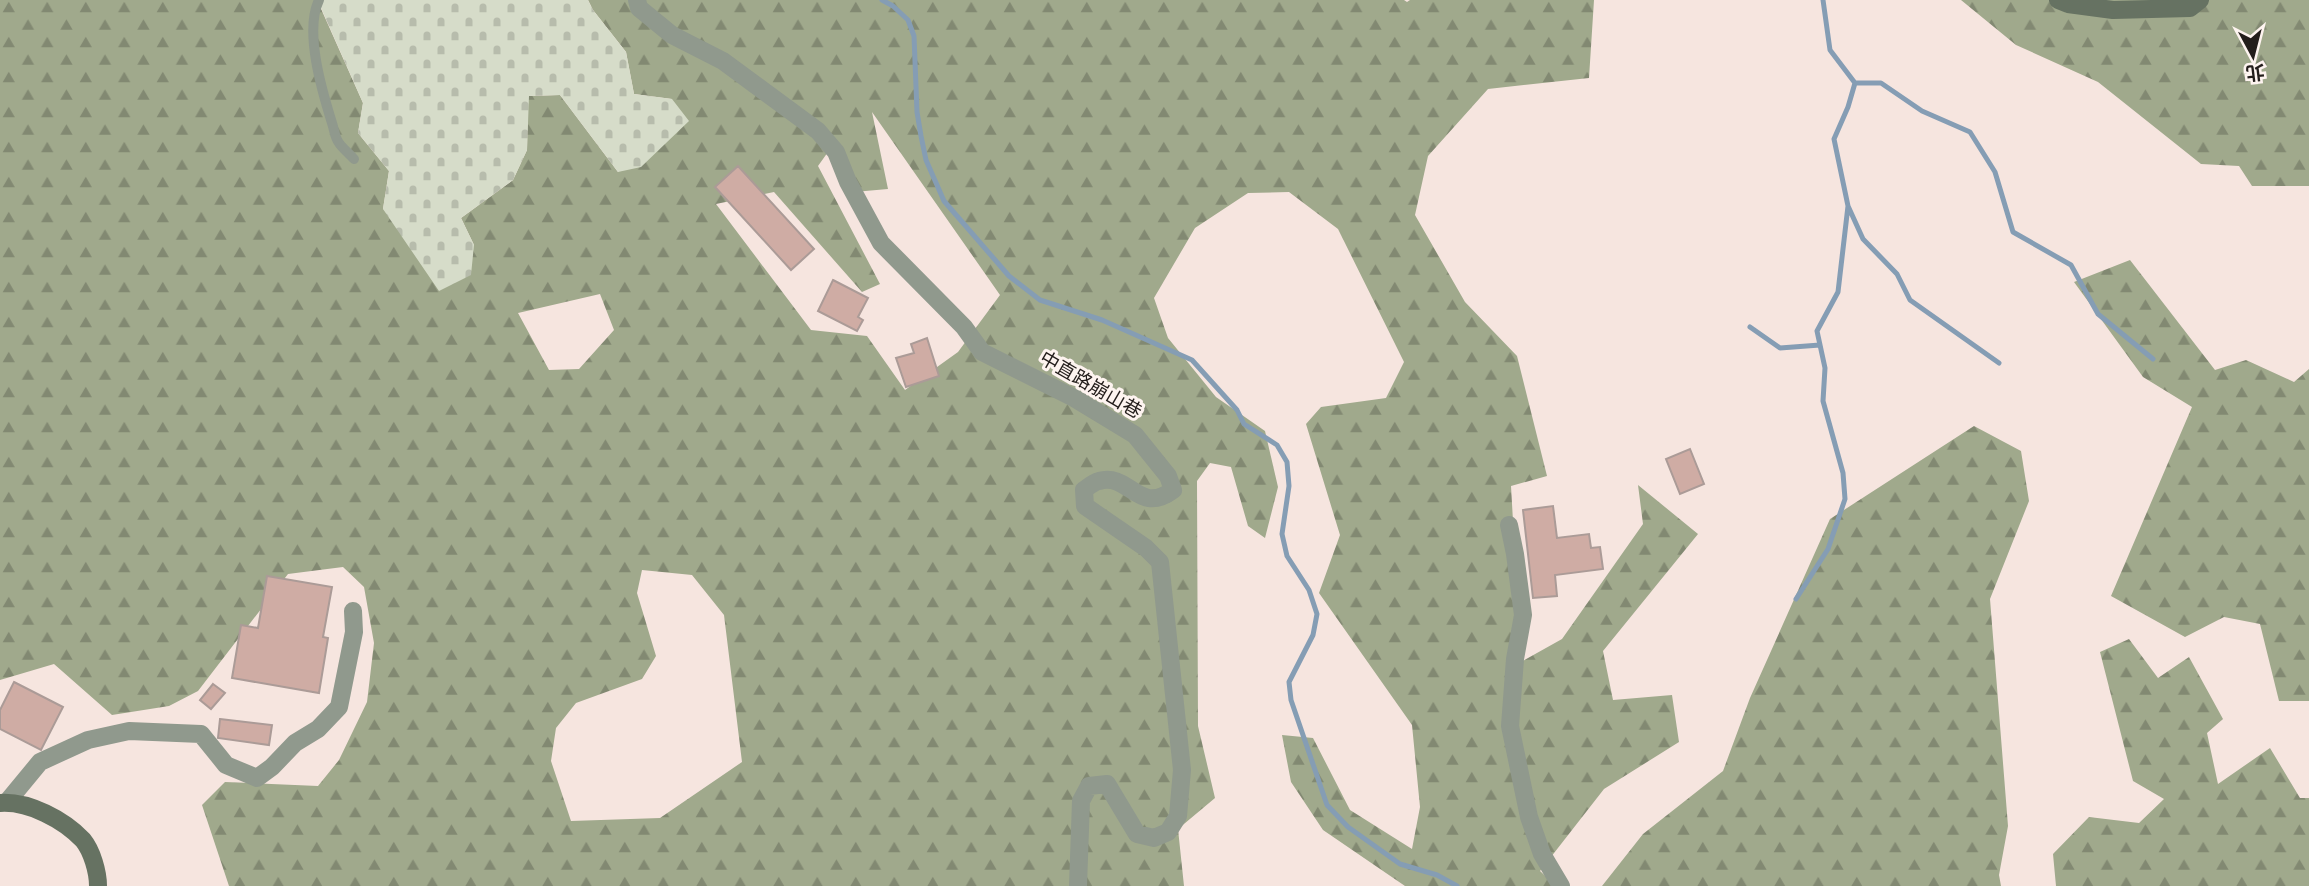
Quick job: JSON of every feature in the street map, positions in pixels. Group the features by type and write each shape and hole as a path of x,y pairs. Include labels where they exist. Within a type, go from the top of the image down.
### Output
{"street":[{"path":"2058,0 2068,4 2113,10 2190,8 2200,0"},
{"name":"中直路崩山巷","path":"634,3 672,35 723,61 818,131 836,152 848,182 881,243 964,327 982,352 1074,398 1135,435 1168,476 1173,490 1161,499 1148,499 1115,480 1098,481 1084,490 1085,506 1146,548 1160,562 1182,770 1178,816 1168,832 1154,838 1138,834 1107,783 1089,786 1081,801 1077,886"},
{"path":"1509,526 1523,615 1515,659 1510,726 1529,817 1542,854 1561,886"},
{"path":"98,886 98,874 85,842 58,820 33,809 3,802 40,761 88,740 130,731 201,734 226,765 257,778 295,743 318,729 339,707 354,632 353,611"}],"lane":[{"path":"319,0 315,8 314,31 324,98 338,142 354,159"}],"green space":[{"path":"0,0 319,0 363,103 358,133 389,171 383,209 474,245 461,218 513,180 527,150 528,96 560,95 618,172 672,99 634,94 626,52 588,0 1594,0 1589,78 1488,89 1428,156 1415,215 1465,302 1517,356 1547,476 1511,486 1521,662 1562,639 1643,524 1638,485 1698,534 1603,651 1613,700 1672,695 1679,742 1604,789 1540,871 1556,886 1405,886 1323,830 1291,782 1282,735 1313,738 1350,810 1412,849 1420,807 1412,725 1319,593 1340,535 1306,424 1321,407 1386,398 1404,362 1338,229 1289,192 1248,193 1195,228 1154,298 1168,338 1216,397 1265,431 1278,487 1265,538 1248,526 1231,467 1210,463 1197,481 1198,726 1215,798 1178,829 1184,886 229,886 202,805 225,782 318,786 339,760 367,702 374,643 364,587 343,567 288,574 198,691 169,706 112,715 54,664 0,680","holes":["872,112 1000,295 958,352 905,390 867,336 811,330 716,204 774,192 862,292 880,284 818,166 828,152 854,192 888,189","600,294 614,330 579,369 549,370 518,313","642,570 692,575 724,615 742,762 660,818 571,821 551,761 556,728 576,703 642,679 656,656 637,593"]},
{"path":"319,0 588,0 626,52 634,94 672,99 689,121 641,167 618,172 560,95 529,96 527,150 513,180 461,218 474,245 471,275 439,291 383,209 389,171 358,133 363,103"},
{"path":"1961,0 2309,0 2309,186 2252,186 2239,166 2201,164 2098,82 2016,45"},
{"path":"2130,260 2215,370 2246,360 2294,382 2309,369 2309,701 2279,701 2260,624 2224,617 2185,637 2111,596 2192,407 2143,377 2074,282"},
{"path":"1974,426 2021,451 2029,501 1990,599 2008,826 1999,875 2001,886 1602,886 1643,834 1723,771 1750,698 1830,519"},
{"path":"2129,639 2158,678 2189,657 2223,719 2207,733 2218,784 2270,748 2300,798 2309,798 2309,886 2056,886 2053,854 2089,817 2139,823 2164,799 2133,781 2100,652"}],"building":[{"path":"738,166 814,249 791,270 715,187"},
{"path":"833,280 868,298 858,317 863,320 857,331 818,311"},
{"path":"927,338 939,376 906,387 896,358 914,353 911,344"},
{"path":"1690,449 1704,484 1680,494 1666,459"},
{"path":"1553,506 1557,538 1589,534 1591,548 1600,547 1603,569 1555,575 1557,596 1533,598 1523,510"},
{"path":"267,576 332,587 323,637 328,638 319,693 232,678 241,625 258,628"},
{"path":"14,682 63,707 41,750 0,729 0,710"},
{"path":"213,684 225,693 211,709 200,700"},
{"path":"220,719 272,725 269,745 218,738"}],"waterway":[{"path":"882,0 908,20 914,36 917,112 921,136 926,160 944,201 1009,276 1040,300 1102,320 1192,360 1237,410 1244,424 1277,445 1287,462 1289,486 1282,534 1287,556 1309,590 1317,614 1313,635 1289,682 1291,700 1327,805 1348,827 1400,864 1437,875 1457,886"},
{"path":"1823,0 1830,50 1855,83 1881,83 1922,111 1970,132 1995,172 2013,232 2071,265 2098,314 2153,359"},
{"path":"1855,83 1834,139 1848,206 1863,239 1897,274 1910,300 1999,363"},
{"path":"1796,599 1828,549 1845,499 1843,473 1823,401 1825,368 1817,331 1838,292 1848,206"},
{"path":"1750,327 1780,348 1820,345"}]}
